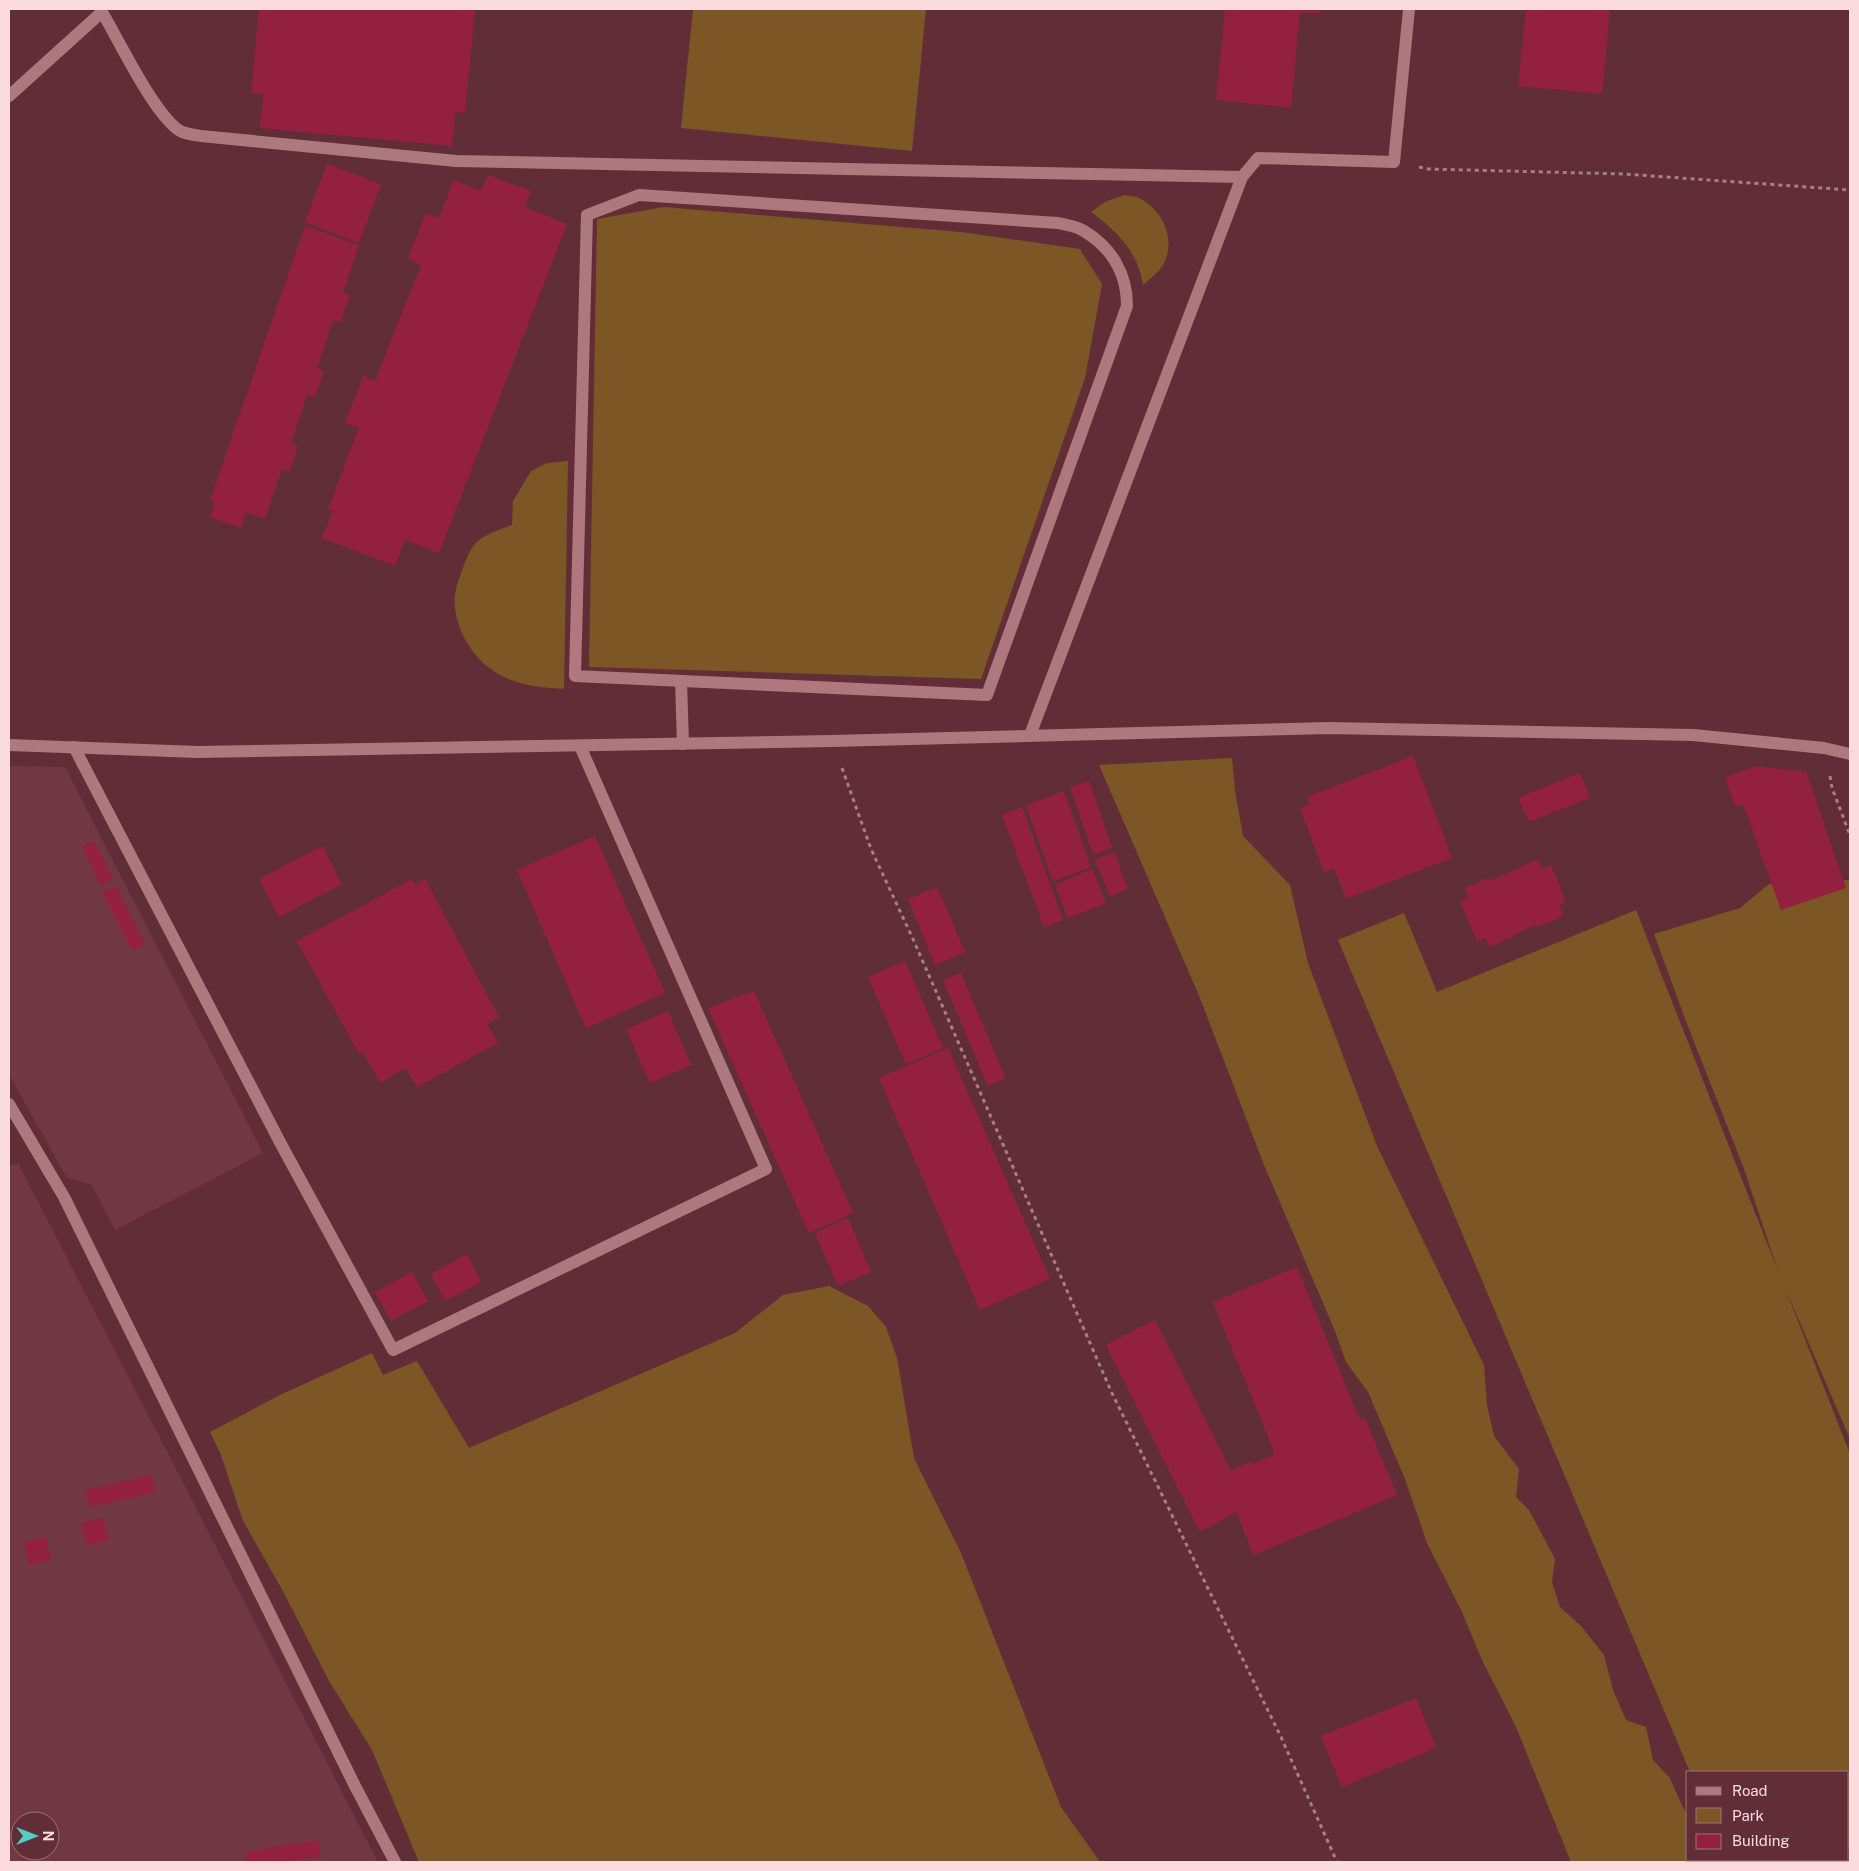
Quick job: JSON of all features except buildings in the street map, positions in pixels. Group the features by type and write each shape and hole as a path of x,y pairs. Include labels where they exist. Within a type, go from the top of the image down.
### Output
{"street":[{"path":"1030,735 1242,177 1258,158 1394,162 1409,9"},
{"path":"9,96 101,11 153,101 167,120 183,132 201,136 456,161 1242,177"},
{"path":"639,195 1058,223 1083,229 1102,244 1119,266 1127,290 1127,306 987,696 681,681 575,676 587,215 639,195"},
{"path":"681,681 683,744"},
{"path":"9,745 198,752 832,741 1330,728 1693,735 1824,748 1850,754"},
{"path":"74,747 282,1146 394,1350 766,1169 580,746"},
{"path":"9,1104 64,1197 351,1777 395,1862"}],"path":[{"path":"1394,162 1428,169 1624,174 1850,190"},
{"path":"832,741 871,849 925,966 1112,1391 1281,1737 1337,1862"},
{"path":"1824,748 1832,788 1850,835"}],"shaded area":[{"path":"9,766 65,767 263,1153 115,1230 91,1184 67,1178 9,1075"},
{"path":"18,1163 378,1862 9,1862 9,1166"}],"green space":[{"path":"693,9 926,9 912,151 681,128"},
{"path":"1124,195 1139,198 1155,210 1161,218 1168,236 1169,246 1163,265 1143,285 1136,262 1125,243 1091,212 1105,202"},
{"path":"664,207 961,232 1080,249 1102,284 1085,378 981,679 589,667 597,219"},
{"path":"568,461 564,689 544,688 514,681 496,673 480,660 467,642 458,622 455,611 456,589 470,551 475,544 495,531 512,525 513,501 531,471 547,463"},
{"path":"1232,758 1235,791 1243,836 1290,885 1308,963 1377,1146 1484,1365 1487,1405 1494,1436 1519,1469 1516,1497 1529,1510 1555,1559 1552,1582 1560,1607 1581,1626 1604,1655 1613,1690 1626,1720 1646,1727 1653,1760 1669,1777 1686,1814 1686,1861 1692,1862 1571,1862 1516,1727 1427,1543 1405,1479 1368,1392 1346,1362 1335,1331 1264,1165 1200,998 1099,765"},
{"path":"1850,880 1850,1439 1785,1288 1850,1454 1849,1848 1849,1771 1690,1771 1338,940 1404,913 1437,992 1636,910 1778,1271 1743,1166 1654,934 1740,908 1769,884"},
{"path":"829,1286 868,1306 886,1327 897,1358 914,1458 961,1553 1061,1807 1100,1862 419,1862 372,1750 329,1681 284,1593 243,1521 221,1455 210,1432 280,1395 372,1353 383,1375 417,1361 469,1448 735,1333 783,1295"},
{"path":"1728,1861 1816,1861 1813,1862"}]}
